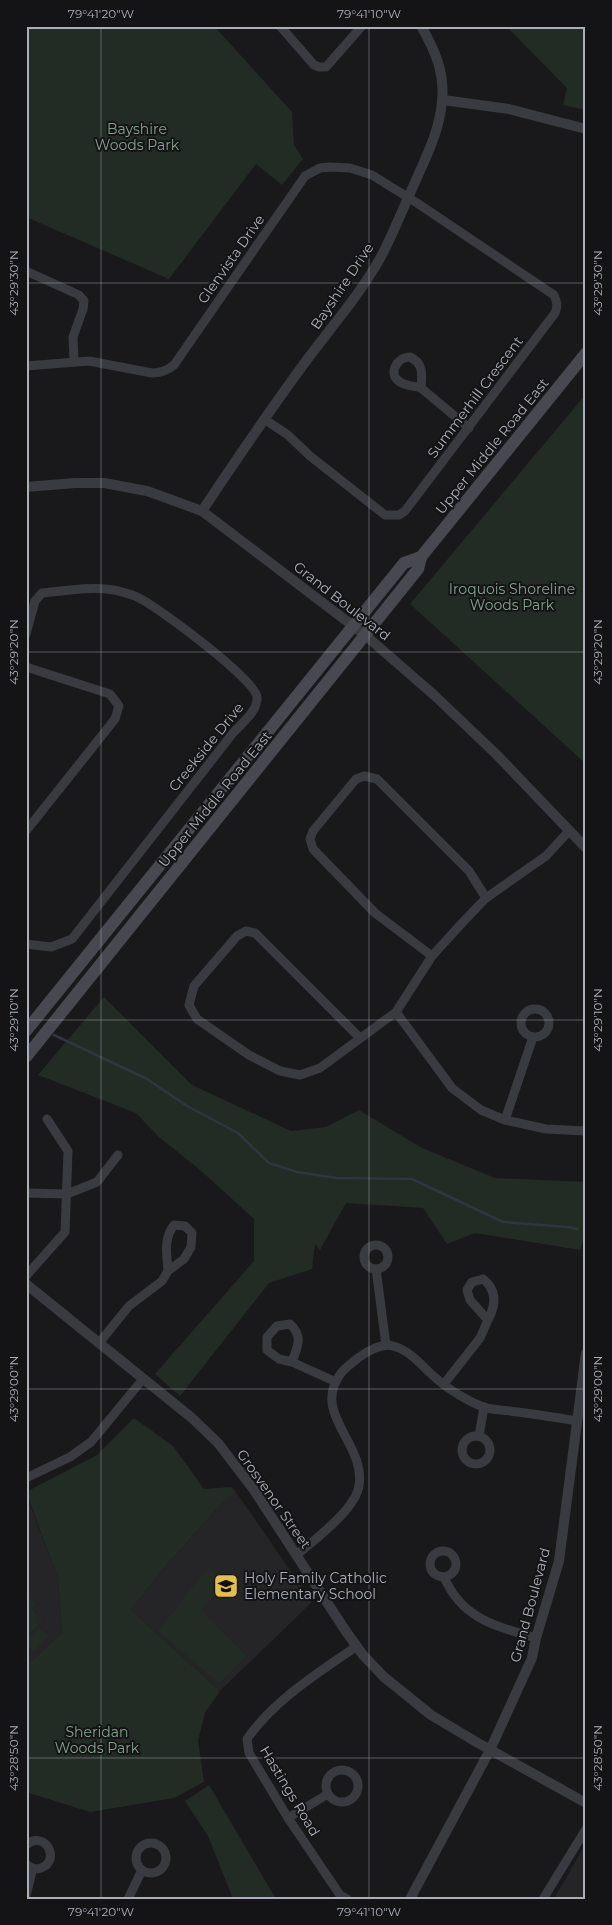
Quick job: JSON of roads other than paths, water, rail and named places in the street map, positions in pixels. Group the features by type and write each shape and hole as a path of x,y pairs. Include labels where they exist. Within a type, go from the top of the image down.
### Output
{"main road":[{"name":"Upper Middle Road East","path":"26,1057 418,569 421,557 586,353"},
{"name":"Upper Middle Road East","path":"26,1031 404,563 421,557"}],"street":[{"path":"280,26 314,65 322,68 326,67 362,26"},
{"name":"Bayshire Drive","path":"202,510 264,418 367,278 383,253 408,198 431,146 441,117 443,100 442,78 438,60 421,26"},
{"path":"443,100 509,109 586,129"},
{"name":"Glenvista Drive","path":"26,366 89,360 152,373 168,370 180,357 305,176 320,168 350,168 372,175 408,198"},
{"name":"Summerhill Crescent","path":"264,418 288,435 310,456 385,515 399,515 405,511 555,313 557,308 554,295 408,198"},
{"path":"26,271 79,295 84,301 83,309 72,337 74,361"},
{"path":"421,388 469,428"},
{"name":"Grand Boulevard","path":"26,486 75,483 104,484 146,491 202,510 365,635 434,695 489,747 586,848"},
{"name":"Creekside Drive","path":"26,634 35,602 42,593 87,589 113,590 138,597 166,614 230,665 253,687 257,694 256,707 233,733 72,939 51,947 26,944"},
{"path":"26,667 110,694 119,706 115,719 26,831"},
{"path":"432,956 375,913 313,849 310,839 313,831 356,779 364,776 377,779 468,871 486,898"},
{"path":"360,1038 256,933 246,931 237,936 194,986 189,1005 197,1019 249,1055 280,1071 300,1075 320,1068 396,1012 432,956 486,898 546,856 569,831"},
{"path":"396,1012 452,1088 481,1110 505,1120 546,1129 586,1131"},
{"path":"505,1120 533,1038"},
{"path":"26,1276 65,1232 68,1194 68,1151 47,1119"},
{"path":"26,1193 68,1194 97,1182 118,1155"},
{"path":"99,1343 129,1306 162,1281 168,1271 184,1259 191,1247 192,1233 184,1226 174,1225 169,1231 166,1241 168,1271"},
{"path":"376,1269 386,1345"},
{"name":"Grosvenor Street","path":"26,1284 192,1418 218,1443 254,1490 356,1646 384,1678 431,1715 586,1803"},
{"path":"444,1384 480,1338 488,1320"},
{"path":"292,1362 299,1340 296,1330 290,1324 277,1326 267,1336 267,1350 279,1359 292,1362 336,1382"},
{"path":"297,1555 334,1524 349,1505 359,1487 357,1457 338,1424 332,1408 331,1392 339,1375 364,1353 386,1345 395,1347 420,1362 438,1381 484,1407 577,1421"},
{"name":"Grand Boulevard","path":"410,1899 490,1750 532,1658 536,1638 559,1561 586,1353"},
{"path":"26,1478 70,1457 91,1442 143,1379"},
{"path":"479,1436 484,1407"},
{"path":"444,1577 450,1591 467,1611 494,1626 536,1638"},
{"name":"Hastings Road","path":"347,1899 340,1895 288,1818 249,1753 247,1739 256,1726 298,1687 356,1646"},
{"path":"288,1818 328,1794"},
{"path":"543,1899 586,1829"},
{"path":"26,1845 32,1841 42,1841 50,1852 49,1861 46,1865 38,1869 30,1866 26,1895"},
{"path":"128,1899 142,1870"}],"waterway":[{"path":"54,1035 147,1079 187,1106 238,1133 269,1163 297,1172 337,1178 412,1179 503,1222 577,1229"}],"place":[{"name":"Holy Family Catholic Elementary School","path":"226,1586"}],"park label":[{"name":"Bayshire Woods Park","path":"137,138"},
{"name":"Iroquois Shoreline Woods Park","path":"512,598"},
{"name":"Sheridan Woods Park","path":"97,1740"}]}
